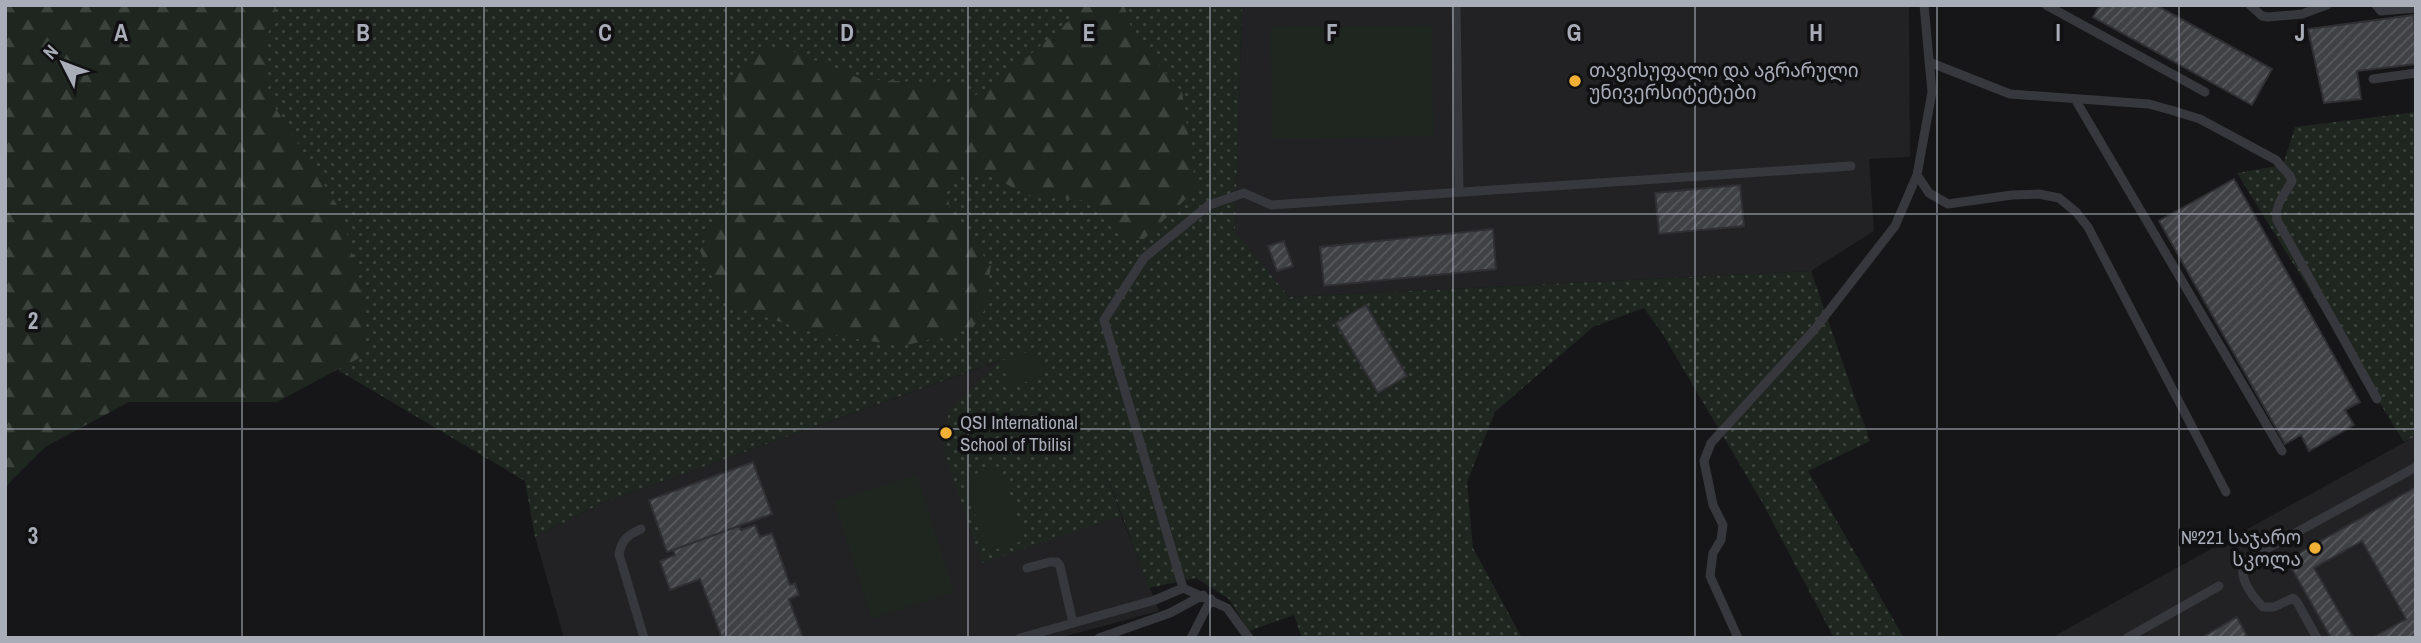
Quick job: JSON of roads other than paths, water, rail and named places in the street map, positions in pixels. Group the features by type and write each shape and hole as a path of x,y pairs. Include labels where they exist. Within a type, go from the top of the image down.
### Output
{"lane":[{"path":"1456,5 1459,192"},
{"path":"1738,638 1710,576 1713,553 1721,540 1723,525 1713,505 1704,461 1711,443 1814,330 1895,226 1917,175 1932,92 1924,5"},
{"path":"2046,5 2205,92"},
{"path":"2250,5 2267,17 2302,14 2327,5"},
{"path":"2376,5 2381,11 2416,8"},
{"path":"1929,62 2010,94 2149,104 2174,111 2200,120 2276,160 2292,181 2278,203 2275,211 2277,220 2377,399"},
{"path":"2373,79 2416,73"},
{"path":"2075,99 2281,451"},
{"path":"1184,588 1104,320 1144,258 1209,205 1244,193 1271,205 1851,166"},
{"path":"1917,175 1929,193 1948,204 2039,194 2060,198 2077,212 2088,227 2226,492"},
{"path":"2317,638 2293,598 2274,607 2263,607 2245,581 2241,572 2242,566 2246,560 2416,467"},
{"path":"641,530 627,536 621,544 619,554 644,638"},
{"path":"1027,568 1057,562 1073,623"},
{"path":"2127,638 2219,586"},
{"path":"1020,638 1155,600 1184,588 1227,608 1249,638"},
{"path":"1099,638 1207,597"},
{"path":"1191,638 1207,597"}],"place":[{"name":"თავისუფალი და აგრარული უნივერსიტეტები","path":"1575,81"},
{"name":"QSI International School of Tbilisi","path":"946,433"},
{"name":"№221 საჯარო სკოლა","path":"2315,548"}]}
